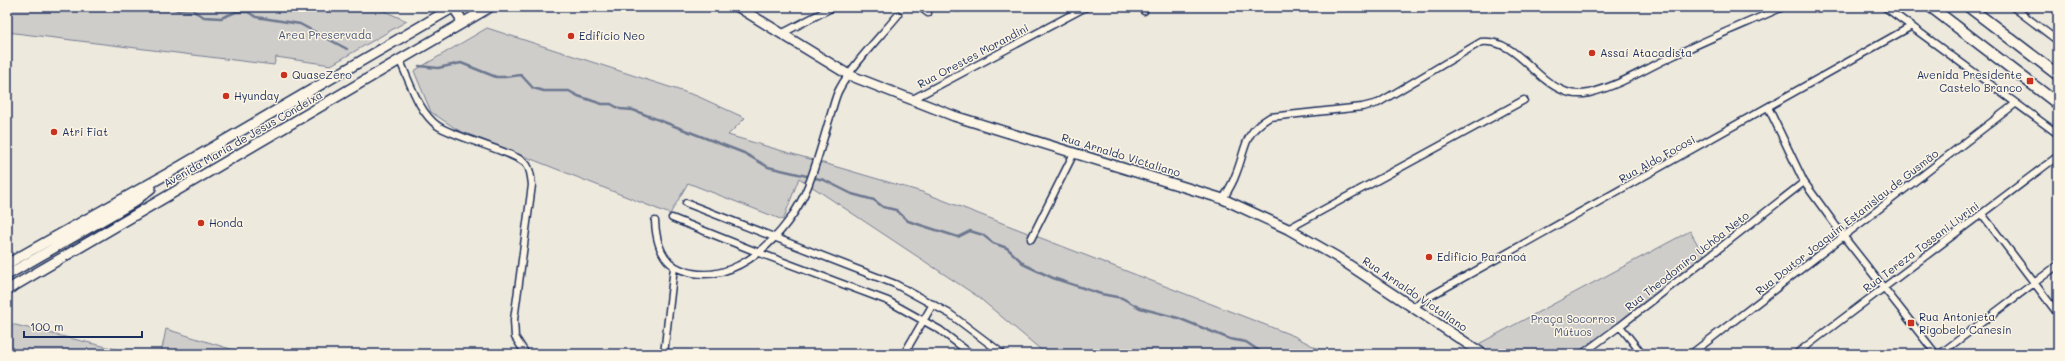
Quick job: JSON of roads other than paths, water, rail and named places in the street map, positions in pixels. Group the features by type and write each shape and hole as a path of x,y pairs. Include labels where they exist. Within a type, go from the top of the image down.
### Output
{"main road":[{"name":"Avenida Maria de Jesus Condeixa","path":"7,264 167,174 453,7"},
{"path":"453,7 460,17 462,24"},
{"name":"Avenida Maria de Jesus Condeixa","path":"7,290 490,7"},
{"name":"Rua Arnaldo Victaliano","path":"738,7 849,75 911,100 954,116 1223,199 1288,230 1337,256 1483,354"},
{"path":"1931,7 2058,104"},
{"path":"1969,7 2058,75"},
{"path":"7,284 21,271 134,202 167,174"},
{"path":"7,274 21,271 138,207 174,193"}],"street":[{"path":"781,34 833,7"},
{"path":"920,7 928,13"},
{"name":"Rua Orestes Morandini","path":"911,100 1086,7"},
{"path":"1223,199 1236,174 1250,133 1258,125 1270,118 1362,107 1378,103 1466,49 1481,42 1498,42 1561,90 1573,94 1588,93 1613,84 1675,54 1783,7"},
{"path":"1885,7 2014,104 2058,134"},
{"path":"2013,7 2058,41"},
{"path":"655,221 656,236 662,254 674,267 694,275 712,275 737,267 774,238 789,220 807,188 839,89 898,14"},
{"name":"Rua Aldo Focosi","path":"1414,308 1420,302 1910,27"},
{"path":"400,61 419,104 427,117 438,126 460,137 518,158 526,164 531,174 532,185 514,320 515,337 526,354"},
{"path":"1288,230 1524,100"},
{"name":"Rua Doutor Joaquim Estanislau de Gusmão","path":"1691,354 2014,104"},
{"path":"1768,107 1804,182 1844,237 1936,354"},
{"path":"1031,238 1074,153"},
{"name":"Rua Tereza Tossani Livrini","path":"1796,354 1883,286 1982,214 2058,156"},
{"name":"Rua Theodomiro Uchôa Neto","path":"1582,354 1804,182"},
{"path":"686,203 895,284 950,314 1003,354"},
{"path":"1982,214 2058,314"},
{"path":"672,218 757,252 888,301 940,330 971,354"},
{"path":"1940,354 2058,265"},
{"path":"664,354 674,267"},
{"path":"904,354 933,304"},
{"path":"1620,326 1642,354"}],"waterway":[{"path":"170,7 178,10 193,11 204,17 221,18 236,12 248,12 256,17 300,24 347,49"},
{"path":"419,66 438,68 461,63 496,77 521,75 533,88 544,91 569,91 578,96 602,104 611,104 620,109 633,110 744,153 768,167 824,180 852,194 874,200 883,207 896,210 908,221 958,237 970,231 983,235 993,243 1007,248 1025,265 1053,278 1101,294 1122,298 1140,308 1178,318 1230,339 1246,342 1264,354"}],"place":[{"name":"Edifício Neo","path":"571,36"},
{"name":"Assaí Atacadista","path":"1592,53"},
{"name":"QuaseZero","path":"284,75"},
{"name":"Avenida Presidente Castelo Branco","path":"2030,81"},
{"name":"Hyunday","path":"226,96"},
{"name":"Atri Fiat","path":"54,132"},
{"name":"Honda","path":"201,223"},
{"name":"Edificio Paranoá","path":"1429,257"},
{"name":"Rua Antonieta Rigobelo Canesin","path":"1911,323"}],"park label":[{"name":"Area Preservada","path":"325,35"},
{"name":"Praça Socorros Mútuos","path":"1573,325"}]}
